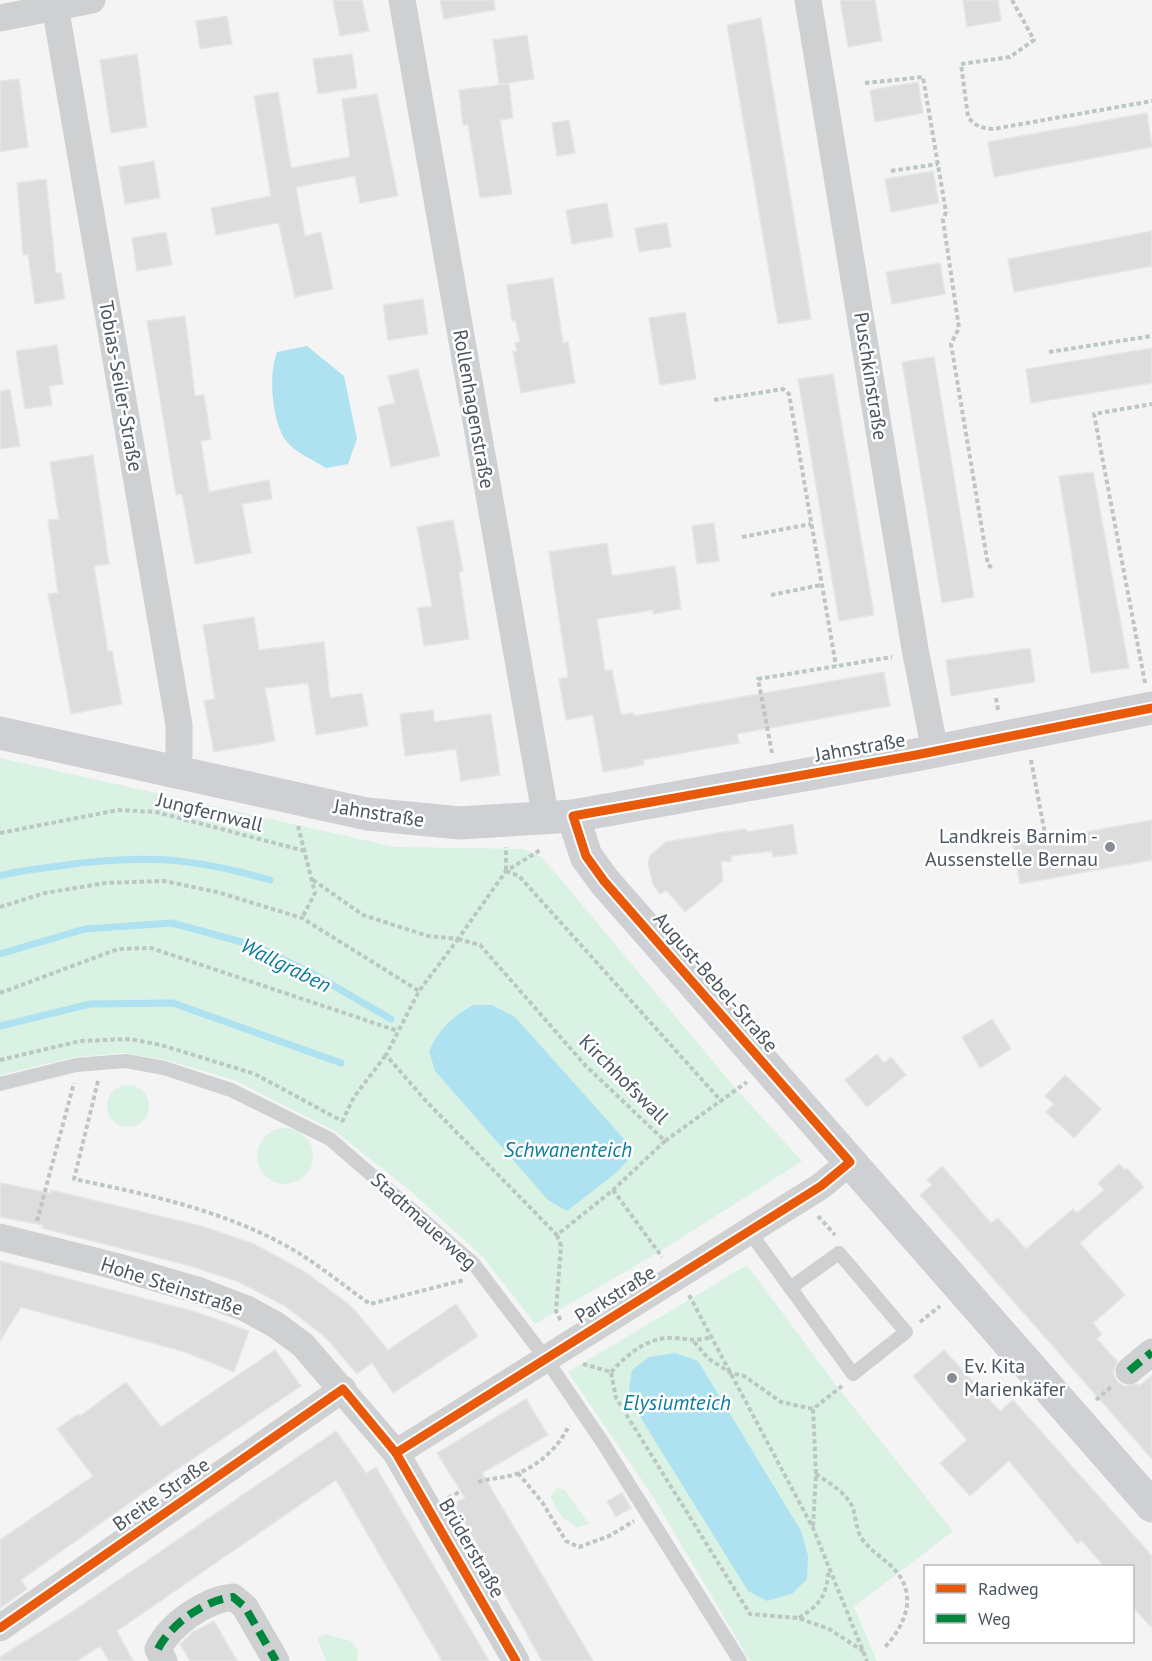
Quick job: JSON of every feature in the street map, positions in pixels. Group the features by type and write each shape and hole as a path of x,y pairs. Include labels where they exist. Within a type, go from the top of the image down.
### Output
{"main road":[{"name":"Jahnstraße","path":"0,733 394,819 554,828 777,780 1151,709"},
{"name":"August-Bebel-Straße","path":"554,828 586,856 604,881 1152,1506"}],"street":[{"path":"0,18 55,4 92,0"},
{"name":"Rollenhagenstraße","path":"402,0 534,749 554,828"},
{"name":"Puschkinstraße","path":"808,0 915,649 935,751"},
{"name":"Tobias-Seiler-Straße","path":"55,4 179,725 180,745 176,773"},
{"name":"Parkstraße","path":"396,1453 802,1198 850,1162"},
{"name":"Hohe Steinstraße","path":"0,1237 200,1291 247,1309 276,1325 303,1345 396,1453"},
{"path":"1129,1371 1152,1352"},
{"name":"Breite Straße","path":"0,1629 343,1389"},
{"name":"Brüderstraße","path":"396,1453 516,1661"},
{"path":"161,1655 165,1634 210,1603 232,1598 245,1607 276,1661"}],"lane":[{"name":"Stadtmauerweg","path":"0,1084 74,1065 126,1061 164,1068 231,1090 330,1139 479,1270 546,1359 649,1512 741,1661"},
{"path":"749,1231 790,1288 853,1374 906,1332 839,1253 790,1288"}],"path":[{"path":"1012,0 1034,40 1011,57 961,64 968,117 973,123 981,128 993,129 1152,101"},
{"path":"865,83 923,77 938,164 958,328 951,344 988,565 993,568"},
{"path":"891,171 938,164"},
{"path":"1049,352 1152,336"},
{"path":"714,400 783,389 789,394 836,666"},
{"path":"1151,709 1094,414 1152,404"},
{"path":"742,537 811,524"},
{"path":"771,595 821,585"},
{"path":"777,780 758,679 899,656"},
{"path":"1026,733 1046,839"},
{"path":"297,820 315,893 302,918"},
{"path":"342,1121 354,1097 386,1055 419,991 506,871 554,828"},
{"path":"506,843 506,871"},
{"path":"506,871 519,876 722,1102"},
{"path":"0,907 45,893 105,883 164,881 217,892 302,918 419,991"},
{"path":"0,993 118,949 151,948 398,1031"},
{"path":"386,1055 426,1101 558,1235 561,1246 556,1311"},
{"path":"102,1063 74,1179 168,1199 225,1217 281,1243 370,1304 468,1279 479,1270"},
{"path":"31,1245 76,1077 74,1065"},
{"path":"665,1141 737,1090"},
{"path":"613,1190 659,1252"},
{"path":"802,1198 837,1236 839,1253"},
{"path":"906,1332 962,1288"},
{"path":"690,1298 813,1528 867,1661"},
{"path":"611,1372 626,1356 644,1344 676,1338 694,1342 712,1337"},
{"path":"694,1342 709,1359 731,1373 744,1376 781,1402 813,1409 839,1389 853,1374"},
{"path":"582,1364 611,1372"},
{"path":"1092,1404 1129,1371"},
{"path":"611,1372 616,1398 750,1614 798,1618 829,1629 863,1651"},
{"path":"478,1482 518,1473 550,1452 559,1442 577,1405"},
{"path":"813,1409 816,1474 813,1528"},
{"path":"518,1473 542,1502 566,1541 579,1547 609,1536 649,1512"},
{"path":"816,1474 844,1494 852,1506 860,1537 877,1556 900,1575 906,1593 906,1618 898,1634 884,1648"},
{"path":"798,1618 817,1607 826,1591 830,1568"}],"green space":[{"path":"0,758 395,847 523,849 542,857 737,1090 802,1161 659,1252 535,1324 483,1257 407,1188 335,1131 234,1080 166,1060 125,1053 75,1057 0,1075"},
{"path":"128,1085 143,1091 149,1106 143,1121 128,1127 113,1121 107,1106 113,1091"},
{"path":"285,1128 296,1130 305,1136 311,1145 313,1156 311,1167 305,1176 296,1182 285,1184 274,1182 265,1176 259,1167 257,1156 259,1145 265,1136 274,1130"},
{"path":"747,1265 839,1389 953,1531 854,1607 877,1661 750,1661 652,1495 568,1372"},
{"path":"557,1488 565,1490 589,1524 576,1527 562,1517 550,1497"},
{"path":"325,1634 351,1641 358,1651 357,1661 326,1661 318,1641 319,1637"}],"water":[{"path":"307,346 344,376 357,439 348,464 326,468 295,450 287,442 278,423 272,385 277,352"},
{"name":"Schwanenteich","path":"473,1005 492,1005 515,1017 625,1140 631,1157 616,1173 567,1211 548,1200 435,1071 429,1051 437,1036 447,1024"},
{"name":"Elysiumteich","path":"675,1353 698,1361 801,1531 808,1556 807,1579 793,1593 767,1601 748,1591 639,1415 629,1389 632,1370 649,1357"}],"building":[{"path":"333,0 362,0 369,31 340,36"},
{"path":"440,0 494,0 495,10 444,19"},
{"path":"840,0 875,0 882,41 848,47"},
{"path":"963,0 998,0 1001,21 967,27"},
{"path":"227,16 232,44 200,49 196,21"},
{"path":"761,18 811,319 778,324 727,25"},
{"path":"527,35 534,79 499,84 493,40"},
{"path":"137,54 147,127 111,133 100,60"},
{"path":"352,54 357,88 318,94 313,59"},
{"path":"19,79 28,147 0,152 0,81"},
{"path":"918,82 923,113 875,122 870,90"},
{"path":"509,84 513,118 500,120 512,194 480,198 468,124 463,125 459,90"},
{"path":"278,92 291,168 350,157 342,99 377,94 398,196 360,203 355,176 296,187 305,236 321,232 333,289 295,297 279,225 277,223 216,235 211,208 271,196 254,96"},
{"path":"1147,113 1152,147 994,177 988,142"},
{"path":"569,120 575,153 557,156 552,123"},
{"path":"154,161 160,198 125,204 119,167"},
{"path":"933,171 939,203 891,212 885,179"},
{"path":"46,179 56,273 61,273 65,299 35,304 28,254 23,255 17,183"},
{"path":"607,203 613,237 572,244 566,210"},
{"path":"667,223 671,247 639,252 635,228"},
{"path":"1152,231 1152,266 1014,292 1008,259"},
{"path":"166,232 172,265 137,271 132,238"},
{"path":"940,263 945,294 892,304 886,272"},
{"path":"553,278 563,343 568,342 575,383 521,393 513,352 517,351 515,343 520,342 515,320 512,321 507,285"},
{"path":"423,299 428,334 388,340 383,305"},
{"path":"685,312 696,379 660,385 649,318"},
{"path":"185,316 195,396 204,395 211,439 201,441 209,492 269,480 272,499 242,504 251,553 195,564 182,494 176,495 147,321"},
{"path":"57,345 63,384 49,386 52,405 25,409 16,351"},
{"path":"1152,348 1152,383 1031,403 1026,369"},
{"path":"934,357 974,597 942,603 902,362"},
{"path":"418,369 440,456 391,467 378,407 395,403 388,376"},
{"path":"833,374 874,615 839,621 798,379"},
{"path":"10,390 20,446 0,449 0,391"},
{"path":"93,455 109,564 94,566 108,652 112,651 122,704 71,714 48,594 58,593 48,520 59,519 50,462"},
{"path":"1093,472 1129,668 1091,673 1059,476"},
{"path":"453,520 463,571 459,572 469,639 424,646 418,608 432,606 417,527"},
{"path":"714,523 719,561 697,564 692,526"},
{"path":"607,543 612,576 675,566 681,609 653,614 653,610 597,619 605,671 612,670 621,715 633,713 634,716 884,672 890,706 737,734 739,743 643,760 644,765 603,772 593,715 566,720 559,679 568,677 549,552"},
{"path":"254,617 259,650 324,642 330,698 362,693 368,726 316,735 308,683 265,688 275,741 214,752 204,701 215,699 203,625"},
{"path":"1030,648 1035,682 951,696 946,660"},
{"path":"433,710 434,722 491,714 500,775 461,781 456,749 405,756 400,714"},
{"path":"1152,820 1152,860 1020,884 1013,845"},
{"path":"793,824 797,854 773,857 772,851 731,856 731,861 721,862 723,881 685,912 666,890 660,894 653,885 648,863 650,856 666,842"},
{"path":"992,1019 1011,1049 980,1068 962,1037"},
{"path":"877,1054 884,1063 891,1057 906,1075 867,1107 845,1080"},
{"path":"1065,1075 1101,1109 1074,1138 1046,1112 1054,1104 1045,1096"},
{"path":"1119,1164 1125,1170 1127,1168 1144,1187 1080,1243 1125,1295 1093,1323 1102,1334 1097,1339 1117,1361 1113,1373 1117,1381 1124,1386 1138,1384 1139,1386 1152,1375 1152,1459 920,1195 932,1185 927,1180 942,1166 991,1223 998,1218 1026,1249 1073,1209 1077,1213 1104,1190 1098,1183"},
{"path":"0,1183 51,1193 51,1190 201,1226 254,1244 305,1272 351,1306 388,1350 456,1304 478,1336 393,1393 372,1363 357,1374 325,1337 285,1306 239,1282 190,1266 42,1228 43,1225 0,1217"},
{"path":"0,1261 196,1312 249,1331 234,1372 185,1352 21,1307 0,1341"},
{"path":"275,1350 301,1386 170,1474 21,1580 27,1589 0,1608 0,1540 93,1476 57,1429 78,1414 80,1416 126,1382 161,1427"},
{"path":"944,1350 1000,1411 1013,1400 1152,1556 1152,1628 1134,1608 1134,1565 1103,1565 1081,1540 1078,1544 1009,1461 970,1496 940,1463 967,1440 913,1376"},
{"path":"526,1399 548,1435 482,1473 593,1661 542,1661 454,1503 465,1498 437,1453"},
{"path":"336,1431 366,1473 376,1467 489,1661 442,1661 336,1480 117,1631 133,1661 109,1661 100,1646 77,1661 0,1661 0,1657 72,1612"},
{"path":"622,1493 631,1508 616,1517 607,1501"},
{"path":"214,1621 237,1661 190,1661 180,1644 193,1632"}],"waterway":[{"name":"Wallgraben","path":"0,876 88,862 141,859 215,866 270,880"},
{"name":"Wallgraben","path":"0,954 85,929 172,923 253,945 315,975 391,1019"},
{"name":"Wallgraben","path":"0,1026 90,1004 173,1003 341,1063"}],"marked path":[{"path":"1129,1371 1152,1352"},
{"path":"158,1649 171,1631 189,1615 211,1603 233,1597 245,1607 276,1661"}],"cycle path":[{"path":"396,1453 821,1186 850,1162 604,881 586,856 573,816 916,755 1152,708"},
{"path":"0,1628 343,1389 396,1453 516,1661"}],"place":[{"name":"Landkreis Barnim - Aussenstelle Bernau","path":"1110,847"},
{"name":"Ev. Kita Marienkäfer","path":"952,1378"}]}
